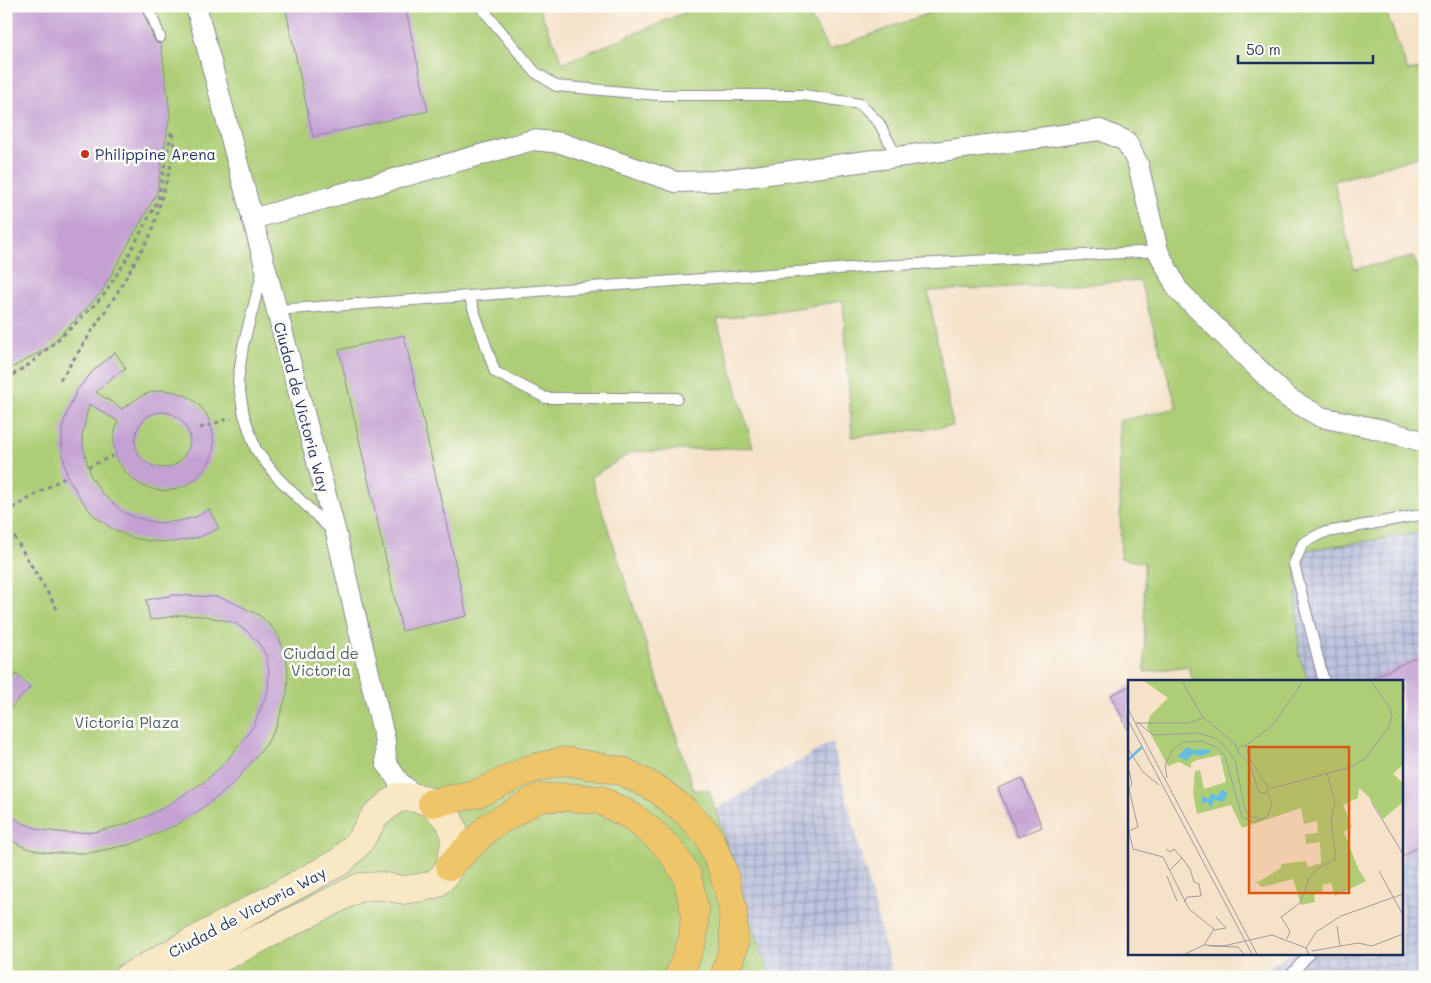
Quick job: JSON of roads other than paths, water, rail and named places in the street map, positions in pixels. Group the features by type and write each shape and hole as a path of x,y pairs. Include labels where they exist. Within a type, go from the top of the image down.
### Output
{"highway":[{"path":"425,800 479,793 530,770 565,761 622,771 657,789 685,811 708,835 723,870 733,909 734,945 724,977"},
{"path":"450,866 490,826 539,798 563,797 600,800 633,817 654,834 670,849 687,875 695,912 693,939 682,971 678,977"}],"main road":[{"name":"Ciudad de Victoria Way","path":"128,977 341,861 360,842 375,816 398,798 425,800"},
{"path":"425,800 449,820 454,831 455,843 450,866"},
{"name":"Ciudad de Victoria Way","path":"184,977 360,887 380,886 404,890 424,887 435,884 444,876 450,866"}],"street":[{"name":"Ciudad de Victoria Way","path":"196,6 337,537 385,741 386,763 399,782 425,800"},
{"path":"252,219 533,140 561,144 676,182 715,181 1100,130 1126,141 1138,164 1158,251 1178,290 1288,398 1321,417 1378,429 1425,442"}],"lane":[{"path":"148,6 160,37"},
{"path":"480,6 535,72 556,86 658,94 804,95 860,104 880,123 897,157"},
{"path":"276,310 879,266 1158,251"},
{"path":"264,264 243,346 238,381 244,415 256,450 277,477 337,537"},
{"path":"469,296 495,372 546,398 677,398"},
{"path":"1323,680 1294,564 1303,543 1322,532 1425,514"},
{"path":"1288,977 1307,956"}],"place":[{"name":"Philippine Arena","path":"85,154"}],"park label":[{"name":"Ciudad de Victoria","path":"321,662"},
{"name":"Victoria Plaza","path":"127,722"}]}
